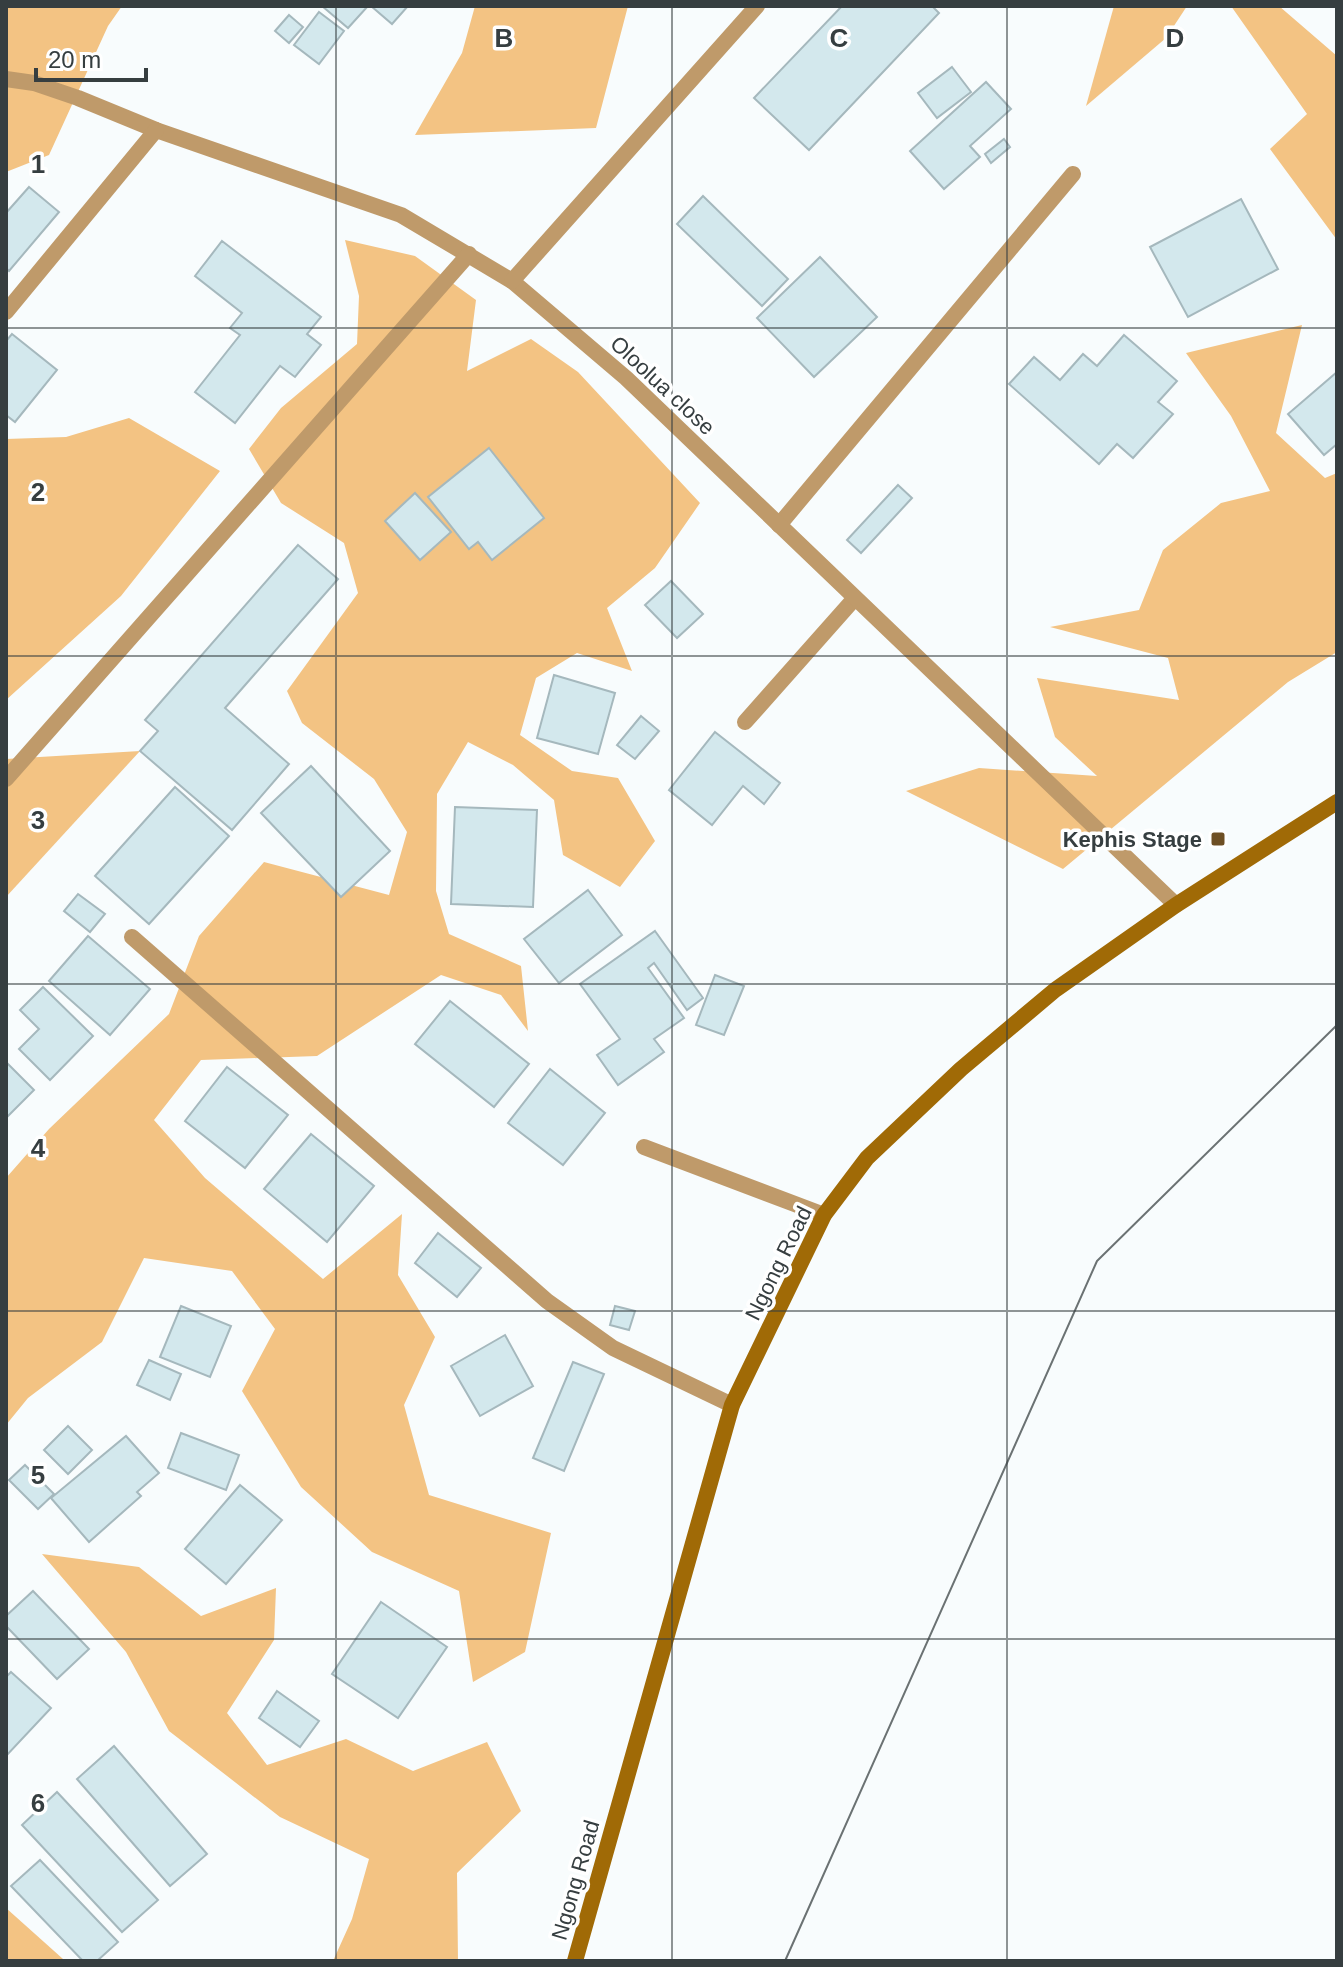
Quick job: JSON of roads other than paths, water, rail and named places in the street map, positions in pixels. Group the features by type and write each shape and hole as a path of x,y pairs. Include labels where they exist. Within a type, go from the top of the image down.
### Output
{"main road":[{"name":"Ngong Road","path":"575,1961 732,1405 824,1215 867,1158 961,1069 1055,990 1176,905 1337,802"}],"street":[{"path":"512,281 757,6"},
{"name":"Oloolua close","path":"6,79 78,98 156,130 401,215 512,281 626,378 1176,905"},
{"path":"6,312 156,130"},
{"path":"779,525 1073,174"},
{"path":"6,779 469,254"},
{"path":"745,722 855,598"},
{"path":"132,937 547,1301 613,1348 732,1405"},
{"path":"644,1147 824,1215"}],"tram line":[{"path":"785,1961 1097,1261 1337,1025"}],"place":[{"name":"Kephis Stage","path":"1218,839"}]}
